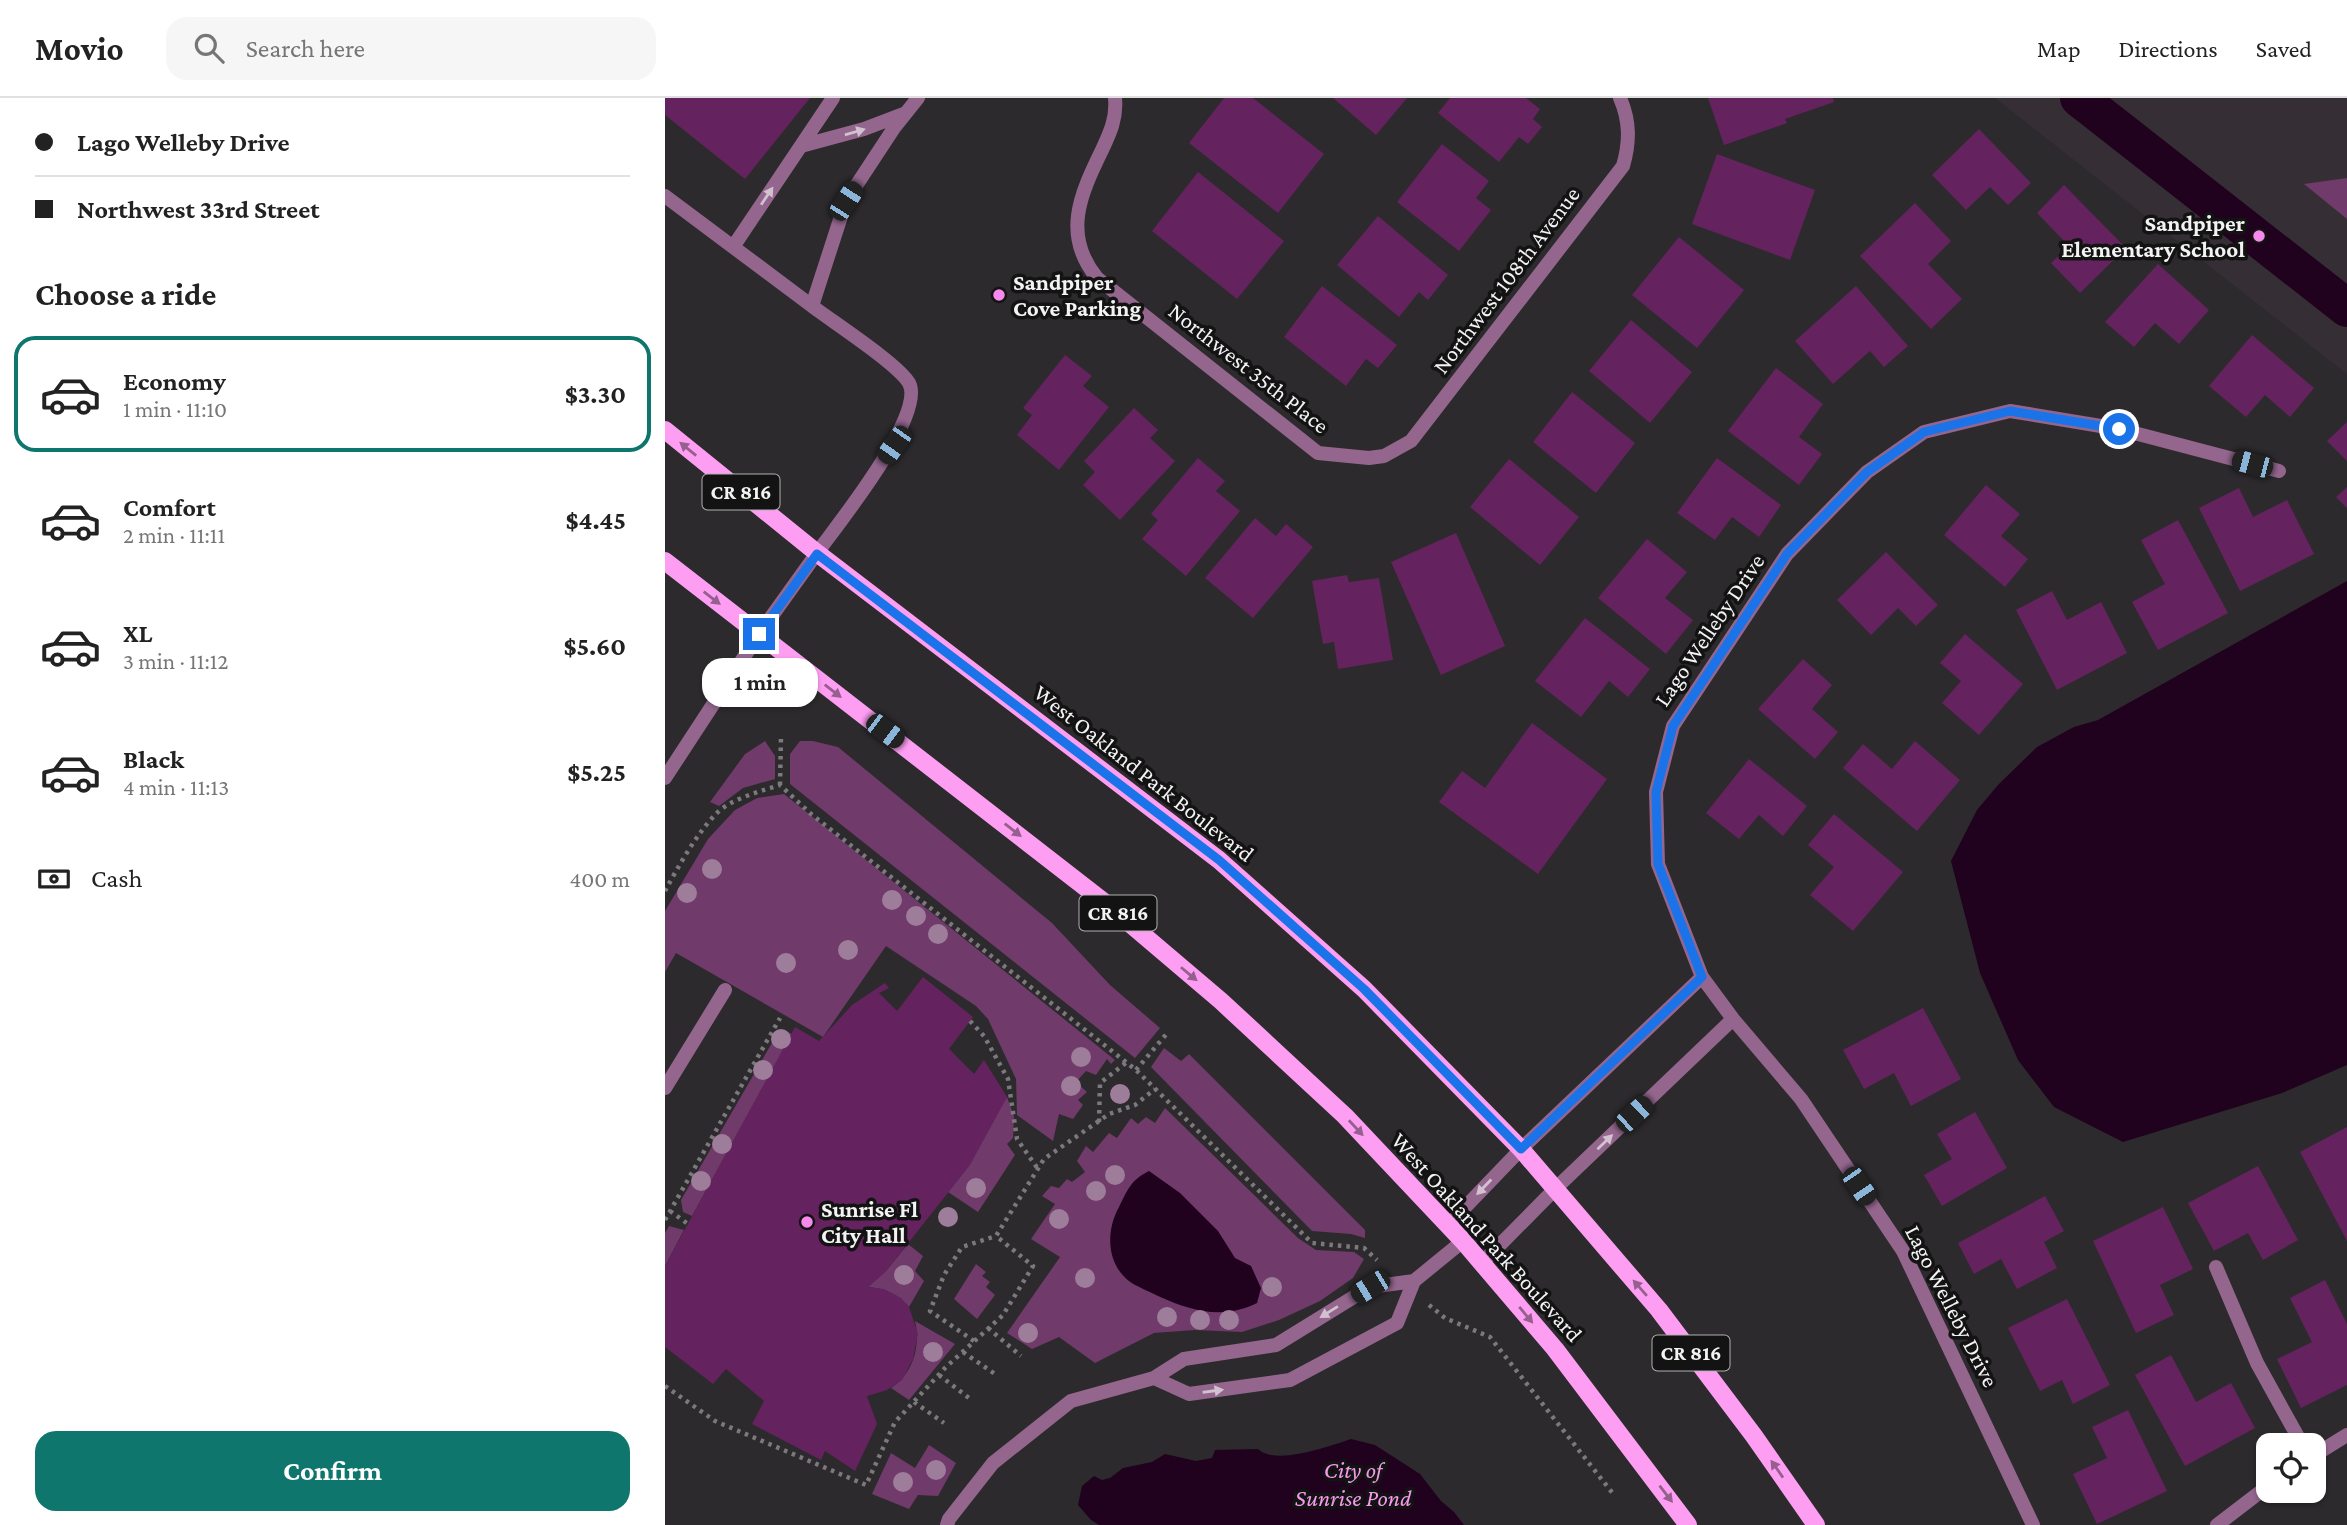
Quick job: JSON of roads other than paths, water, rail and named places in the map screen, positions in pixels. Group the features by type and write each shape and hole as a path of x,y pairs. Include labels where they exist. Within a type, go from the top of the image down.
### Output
{"main road":[{"name":"West Oakland Park Boulevard","path":"665,430 817,554 1219,860 1364,989 1521,1149 1660,1310 1816,1525"},
{"name":"West Oakland Park Boulevard","path":"665,561 1086,888 1221,1000 1345,1116 1463,1241 1555,1349 1688,1525"}],"street":[{"path":"733,247 833,98"},
{"path":"812,306 846,201 918,98"},
{"name":"Northwest 35th Place","path":"1115,98 1116,115 1112,128 1082,192 1077,220 1079,243 1090,269 1097,278 1318,453 1369,458"},
{"name":"Northwest 108th Avenue","path":"1369,458 1384,456 1411,441 1623,166 1629,136 1627,116 1621,98"},
{"path":"801,146 864,129 907,112"},
{"path":"665,196 896,368 909,383 912,397 911,407 894,445 759,634 665,777"},
{"name":"Lago Welleby Drive","path":"2033,1525 1903,1251 1801,1099 1733,1019 1702,977 1658,864 1656,792 1673,726 1787,554 1867,472 1924,432 2010,411 2119,429 2279,471"},
{"path":"1448,1225 1521,1149 1702,977"},
{"path":"665,1088 725,990"},
{"path":"1482,1263 1733,1019"},
{"path":"947,1525 993,1463 1071,1401 1154,1378 1184,1359 1276,1345 1370,1287 1409,1284 1463,1241"},
{"path":"2216,1267 2257,1363 2296,1433"},
{"path":"1154,1378 1189,1394 1290,1380 1397,1323 1409,1284"},
{"path":"2326,1448 2347,1435"},
{"path":"2217,1525 2256,1495"}],"water":[{"path":"2347,581 2347,1065 2282,1093 2123,1142 2054,1107 2018,1060 1980,973 1951,861 1977,810 2037,747 2074,727 2098,720"},
{"path":"1149,1171 1180,1193 1218,1231 1235,1258 1251,1266 1261,1288 1257,1303 1232,1311 1207,1312 1170,1301 1139,1287 1121,1274 1112,1256 1112,1226 1131,1186"},
{"name":"City of Sunrise Pond","path":"1351,1439 1375,1445 1420,1474 1464,1525 1099,1525 1078,1505 1082,1486 1094,1476 1102,1480 1110,1478 1123,1468 1152,1462 1165,1454 1196,1461 1212,1458 1215,1450 1258,1449 1277,1456 1317,1450"}],"waterway":[{"path":"2079,98 2347,308"}],"place":[{"name":"Sandpiper Elementary School","path":"2259,236"},
{"name":"Sandpiper Cove Parking","path":"999,295"},
{"name":"Sunrise Fl City Hall","path":"807,1222"}]}
